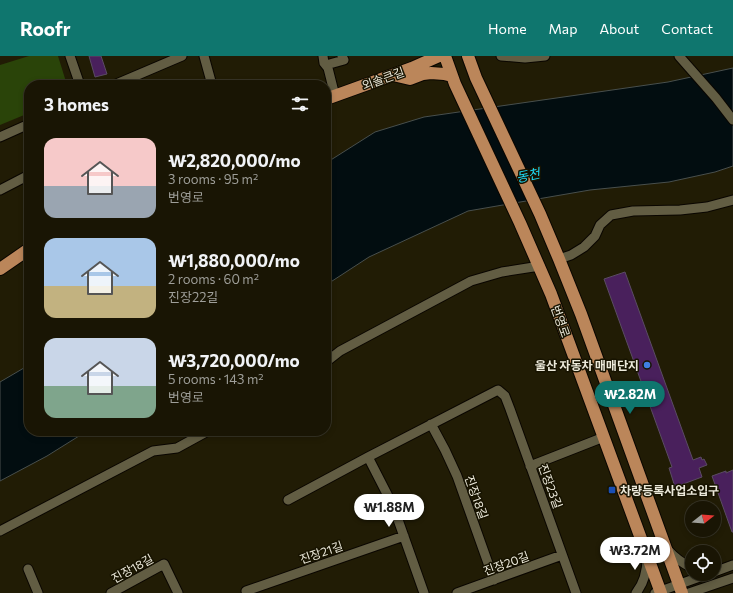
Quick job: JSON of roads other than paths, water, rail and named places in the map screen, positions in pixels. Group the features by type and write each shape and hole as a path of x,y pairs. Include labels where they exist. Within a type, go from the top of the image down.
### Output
{"main road":[{"path":"408,69 419,56"},
{"name":"외솔큰길","path":"331,98 439,56"},
{"name":"번영로","path":"445,56 452,75 540,266 604,437 659,592"},
{"name":"번영로","path":"468,56 472,69 555,247 581,314 681,589"},
{"path":"393,74 410,79 423,74 431,73 452,75"},
{"path":"0,269 24,252"}],"street":[{"path":"70,56 78,80"},
{"path":"126,80 182,56"},
{"path":"204,56 211,80"},
{"path":"323,56 324,63 328,68 329,80"},
{"path":"326,65 344,60 342,56"},
{"path":"501,56 525,58 545,56"},
{"path":"679,56 733,120"},
{"path":"0,137 24,126"},
{"path":"0,190 24,178"},
{"path":"559,259 571,255 584,247 595,236 600,225 611,215 633,211 680,210 733,200"},
{"path":"331,358 340,351 471,281 502,272 540,266"},
{"name":"진장23길","path":"431,424 498,390 505,396 576,593"},
{"path":"288,500 431,424"},
{"name":"진장18길","path":"431,424 457,476 494,580"},
{"path":"0,531 153,451 178,448 199,436"},
{"path":"530,466 604,437"},
{"path":"368,457 387,494 404,536 424,593"},
{"name":"진장21길","path":"245,590 404,536"},
{"path":"666,548 675,558 685,565"},
{"path":"636,593 645,574 647,565 646,554"},
{"name":"진장20길","path":"457,593 562,555"},
{"name":"진장18길","path":"111,593 164,564 178,593"},
{"path":"721,569 733,565"},
{"path":"28,569 38,593"},
{"path":"689,593 733,578"},
{"path":"659,592 681,589 696,581"},
{"path":"706,593 710,588 719,582"}],"water":[{"name":"동천","path":"733,68 733,166 715,172 669,182 590,190 468,211 369,257 331,282 331,160 375,132 424,117 668,82"},
{"path":"24,368 24,436 79,436 47,456 0,481 0,382"}],"place":[{"name":"울산 자동차 매매단지","path":"647,365"},
{"name":"차량등록사업소입구","path":"612,490"}]}
